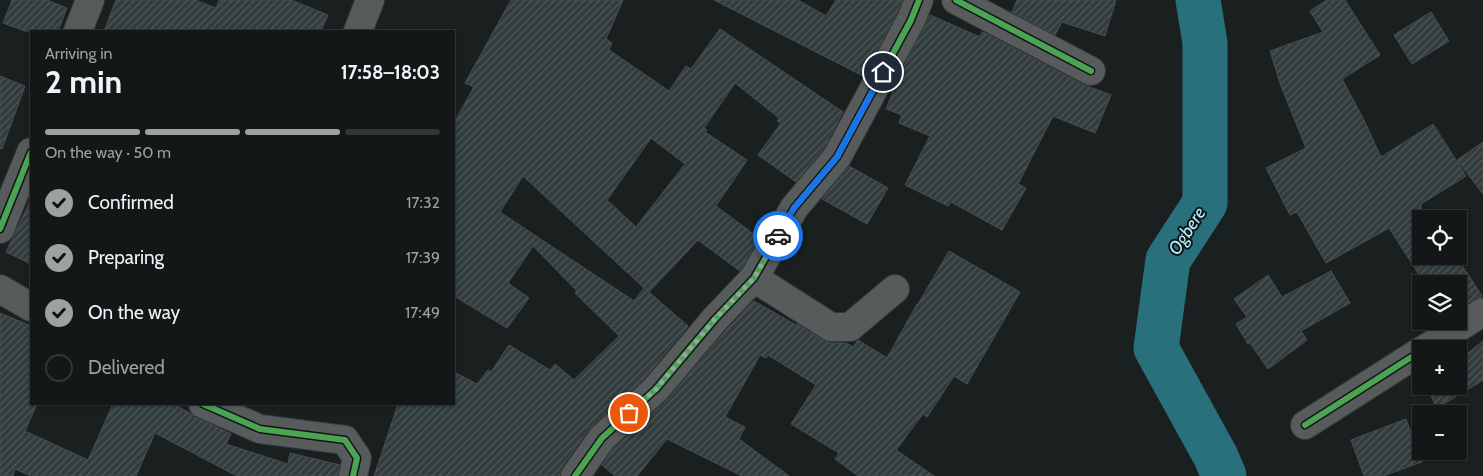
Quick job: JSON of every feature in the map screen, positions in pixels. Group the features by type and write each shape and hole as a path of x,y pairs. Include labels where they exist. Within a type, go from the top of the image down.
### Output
{"street":[{"path":"78,30 90,0"},
{"path":"358,30 370,0"},
{"path":"575,476 602,438 656,389 715,319 754,278 794,208 837,157 911,20 919,0"},
{"path":"956,0 1091,71"},
{"path":"0,229 30,154"},
{"path":"754,278 831,327 850,328 895,288"},
{"path":"0,289 30,306"},
{"path":"1440,340 1483,312"},
{"path":"1305,425 1412,357"},
{"path":"206,405 260,429 345,440 357,458 353,476"}],"building":[{"path":"12,0 47,0 67,8 58,30 25,31 3,23"},
{"path":"116,0 195,0 216,8 219,0 291,0 328,15 321,30 104,30"},
{"path":"511,0 623,0 606,39 612,43 609,50 669,91 686,66 691,69 720,29 843,112 824,148 796,182 758,155 781,123 777,121 779,118 735,83 704,128 707,130 705,132 747,160 716,206 759,238 740,271 698,240 649,292 688,326 645,378 589,429 562,467 560,476 374,476 398,405 455,405 455,373 477,384 488,370 491,372 509,345 550,370 555,364 574,380 619,336 575,293 577,291 533,246 508,283 529,298 507,328 455,297 455,121 474,87 465,83","holes":["651,138 685,164 636,227 607,200","523,176 644,288 634,301 500,212"]},
{"path":"714,0 798,0 826,16 836,0 902,0 863,76"},
{"path":"1017,0 1116,0 1105,36 1062,22 1055,35 1012,12"},
{"path":"1327,0 1345,0 1380,55 1342,79 1381,157 1433,124 1466,176 1421,204 1421,210 1412,210 1412,264 1389,228 1326,263 1297,212 1290,215 1266,168 1306,148 1281,86 1270,51 1323,32 1310,11"},
{"path":"1431,12 1449,41 1412,64 1394,35"},
{"path":"930,15 980,37 982,32 985,33 1084,85 1111,95 1095,133 1053,116 1018,184 1026,188 1002,230 951,202 948,206 905,185 930,136 899,123 902,115 886,109 893,92 891,91"},
{"path":"0,76 25,86 2,149 0,148"},
{"path":"1483,142 1483,194 1457,160"},
{"path":"849,166 888,188 867,224 822,199"},
{"path":"30,201 30,264 6,252"},
{"path":"949,251 1020,292 967,384 954,376 927,417 923,414 896,450 934,476 858,476 835,459 839,453 791,424 816,385 768,355 766,358 760,355 725,417 745,427 739,439 789,476 742,476 667,439 637,476 615,476 602,465 614,448 668,399 727,329 754,301 823,340 831,343 846,343 853,347 858,340 887,358"},
{"path":"1413,265 1462,265 1482,296 1467,304 1467,275 1419,275"},
{"path":"1331,271 1350,303 1301,331 1307,340 1268,369 1250,343 1248,344 1236,324 1247,317 1234,299 1268,275 1282,297"},
{"path":"0,313 30,326 30,405 37,405 25,431 88,460 113,405 175,405 231,434 226,444 288,464 290,453 340,465 338,476 237,476 155,433 136,476 31,476 15,469 13,476 0,476"},
{"path":"1483,341 1483,380 1467,390 1467,354"},
{"path":"1430,395 1458,395 1442,405 1436,405"},
{"path":"1406,419 1412,435 1412,460 1421,460 1422,462 1383,476 1364,476 1351,440"}],"waterway":[{"name":"Ogbere","path":"1198,0 1205,43 1205,203 1168,260 1156,348 1216,457 1224,476"}],"cycle path":[{"path":"575,476 602,438 656,389 715,319 754,278 794,208 837,157 911,20 919,0"},
{"path":"956,0 1091,71"},
{"path":"0,229 30,154"},
{"path":"1305,425 1412,357"},
{"path":"205,405 260,429 345,440 357,458 353,476"}],"way so far":[{"path":"629,413 656,389 715,319 754,278 778,236"}],"route":[{"path":"778,236 794,208 837,157 883,72"}]}
